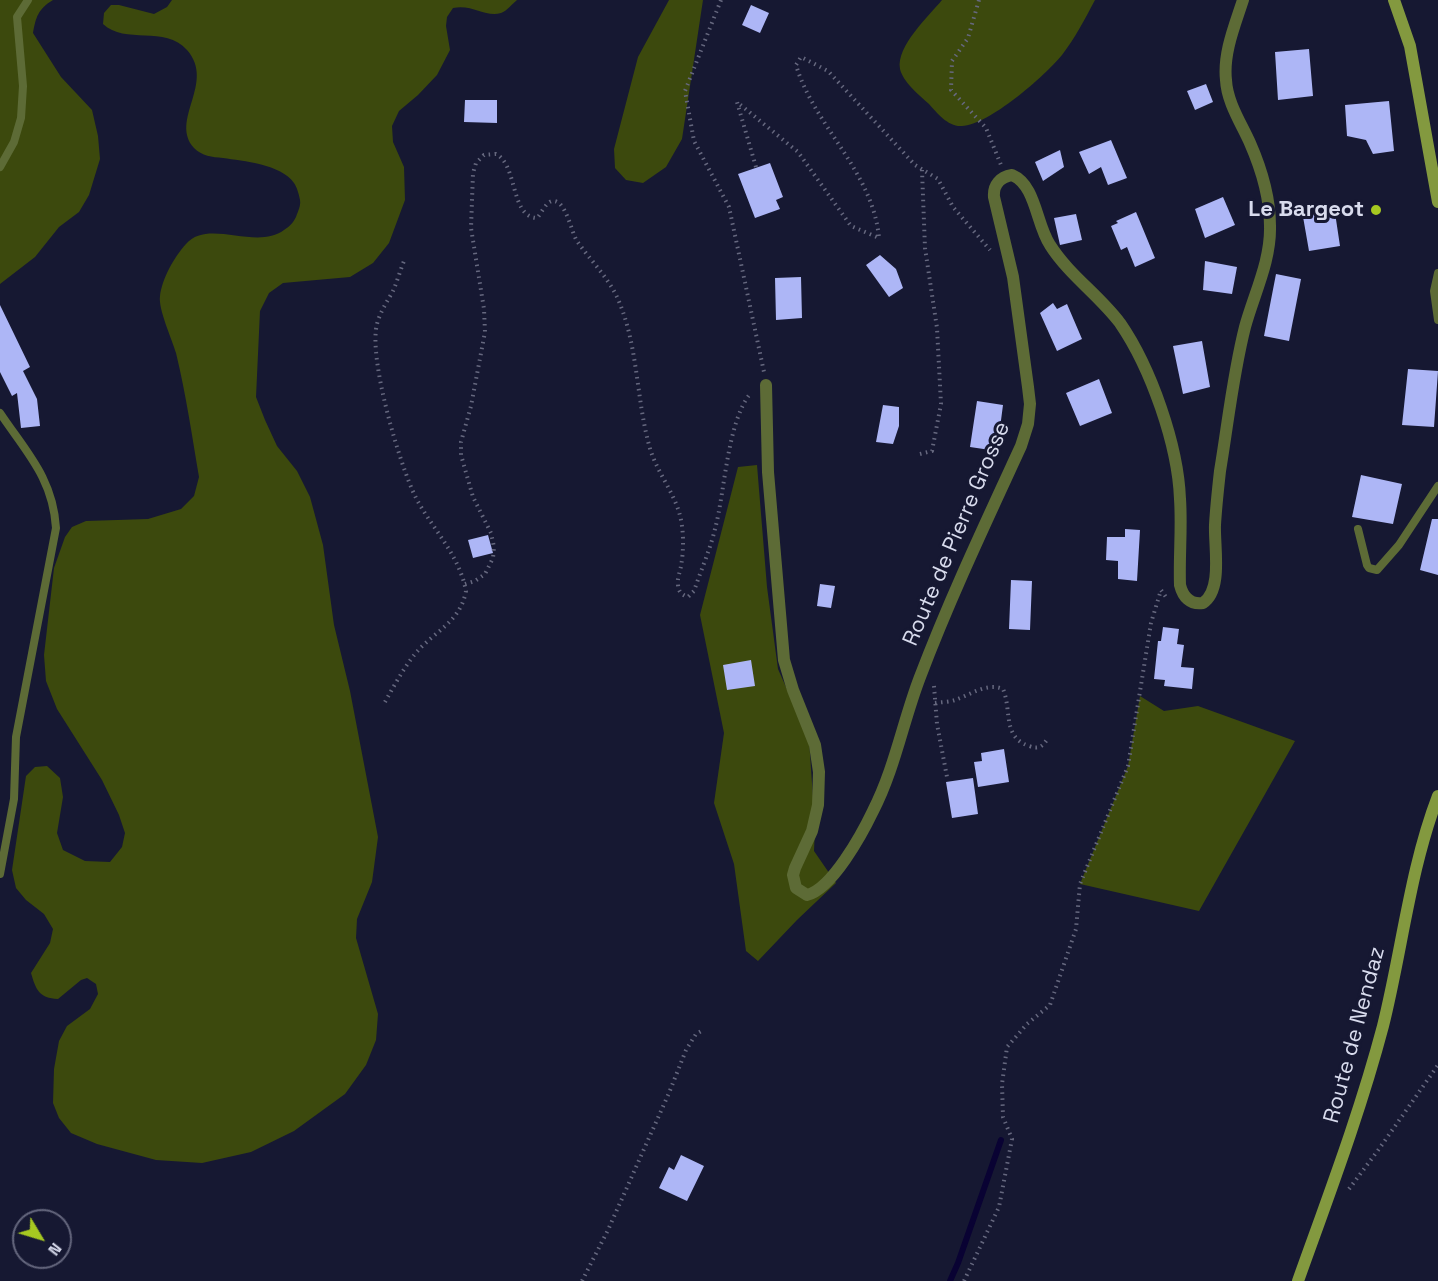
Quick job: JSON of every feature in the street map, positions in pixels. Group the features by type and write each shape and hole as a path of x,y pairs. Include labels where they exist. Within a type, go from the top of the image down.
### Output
{"main road":[{"path":"1394,0 1410,46 1438,202"},
{"name":"Route de Nendaz","path":"1299,1281 1357,1113 1382,1027 1413,886 1438,796"}],"street":[{"path":"1006,177 1012,176 1025,184 1051,247 1120,324 1145,370 1169,434 1176,463 1180,499 1180,585 1184,595 1192,602 1198,604 1207,600 1215,574 1214,528 1217,496 1238,359 1245,327 1266,263 1270,233 1270,214 1259,169 1226,86 1227,55 1243,0"},
{"name":"Route de Pierre Grosse","path":"766,385 768,472 784,660 793,690 815,745 819,772 818,805 812,831 793,875 799,892 807,895 813,894 825,883 849,855 874,810 925,663 955,590 1021,446 1028,424 1029,395 1017,297 994,197 997,184 1006,177"}],"lane":[{"path":"0,167 14,142 21,118 22,87 17,17 28,0"},
{"path":"1438,273 1434,291 1438,320"},
{"path":"0,413 49,487 55,507 56,528 16,737 14,799 0,874"},
{"path":"1358,529 1367,565 1377,570 1399,545 1438,486"}],"path":[{"path":"465,584 485,574 494,558 490,533 473,497 461,455 461,442 471,406 485,332 484,309 471,228 472,173 476,163 489,153 496,154 506,162 518,199 529,218 537,218 549,202 560,203 565,209 576,240 617,297 639,385 650,448 680,517 683,550 678,584 680,593 685,597 694,591 715,529 729,455 743,403 756,389 766,385 729,207 694,141 685,91 721,0"},
{"path":"979,0 968,38 952,61 951,90 986,128 1006,177"},
{"path":"756,167 737,102 798,152 851,226 879,238 877,221 860,177 802,86 796,65 801,57 828,71 915,165 938,179 953,207 990,251"},
{"path":"920,454 932,451 941,404 938,328 925,248 922,169"},
{"path":"385,702 404,668 416,653 456,616 465,598 465,584 452,551 416,498 396,444 384,400 375,334 377,323 393,291 404,261"},
{"path":"964,1281 999,1207 1012,1139 1004,1117 1003,1106 1002,1084 1007,1047 1027,1024 1050,1005 1076,929 1080,884 1128,766 1151,623 1161,590 1179,610 1185,609 1192,602"},
{"path":"925,663 933,673 937,724 947,777"},
{"path":"935,703 954,700 996,686 1003,689 1006,696 1010,729 1016,737 1025,745 1034,748 1044,745 1048,738"},
{"path":"582,1281 608,1230 686,1050 696,1034 703,1030"},
{"path":"1328,1198 1339,1199 1354,1184 1438,1065"}],"green space":[{"path":"0,0 53,0 38,14 33,33 61,77 92,110 100,159 89,195 79,212 59,227 35,257 0,284"},
{"path":"172,0 517,0 501,13 490,14 460,7 453,8 447,17 446,26 450,50 437,75 399,111 392,126 393,142 404,167 405,200 389,243 373,263 350,277 283,283 269,293 260,311 256,397 277,446 297,471 310,497 323,545 334,625 350,691 378,837 372,882 357,919 356,938 378,1014 376,1040 366,1065 345,1094 294,1131 251,1152 202,1163 156,1160 97,1144 71,1133 59,1118 53,1103 54,1069 59,1041 67,1026 90,1009 98,994 96,984 87,978 81,980 58,999 46,997 39,992 31,973 50,943 53,929 44,914 26,900 16,888 12,870 26,776 35,767 47,766 60,778 63,797 57,833 63,850 85,861 110,862 122,847 125,833 119,815 102,780 57,709 46,681 44,655 54,568 65,537 72,527 86,521 148,519 181,509 194,496 199,477 189,415 176,353 160,302 161,289 166,276 182,249 195,237 207,234 246,237 273,236 291,224 300,206 300,198 295,185 280,172 251,162 207,156 194,148 188,137 186,126 197,75 195,63 187,50 168,38 122,33 103,24 104,13 111,5 154,14 167,7"},
{"path":"669,0 703,0 682,139 666,167 643,183 626,180 615,168 614,149 638,57"},
{"path":"942,0 1095,0 1067,49 1043,75 1001,109 973,124 957,126 939,115 916,92 900,69 900,60 908,41"},
{"path":"757,465 767,587 778,669 809,739 815,828 814,851 836,883 758,961 746,951 734,864 714,803 724,733 700,615 738,467"},
{"path":"1140,696 1164,711 1198,706 1295,741 1199,911 1080,884 1128,766"}],"building":[{"path":"751,5 769,13 760,33 742,25"},
{"path":"1309,49 1313,96 1278,100 1275,52"},
{"path":"1206,84 1213,102 1195,110 1187,91"},
{"path":"465,100 497,100 497,123 464,122"},
{"path":"1389,101 1394,151 1373,154 1366,140 1347,136 1345,105"},
{"path":"1111,140 1127,178 1108,185 1101,167 1089,174 1079,152"},
{"path":"1060,150 1064,167 1043,181 1035,162"},
{"path":"770,163 783,197 776,200 780,209 755,218 738,174"},
{"path":"1223,197 1235,225 1205,238 1195,209"},
{"path":"1334,206 1340,246 1309,251 1302,211"},
{"path":"1136,212 1155,258 1135,267 1127,247 1121,250 1111,226 1118,223 1116,221"},
{"path":"1076,214 1082,240 1060,245 1054,218"},
{"path":"880,255 896,269 903,288 889,297 866,265"},
{"path":"1205,261 1237,267 1232,294 1203,290"},
{"path":"1276,274 1301,279 1289,341 1264,336"},
{"path":"801,277 802,318 776,320 775,278"},
{"path":"1053,303 1057,309 1067,304 1082,339 1057,351 1040,313"},
{"path":"0,305 30,367 23,371 37,399 40,426 21,428 17,393 12,396 0,372"},
{"path":"1202,341 1210,387 1183,394 1173,346"},
{"path":"1408,369 1438,371 1434,427 1402,425"},
{"path":"1099,379 1112,413 1080,426 1066,393"},
{"path":"977,401 1003,405 997,451 970,447"},
{"path":"883,405 899,407 899,426 893,444 876,442"},
{"path":"1361,475 1402,484 1393,524 1352,517"},
{"path":"1432,519 1438,519 1438,575 1420,570"},
{"path":"1125,529 1140,530 1137,581 1118,579 1118,561 1106,560 1107,537 1125,537"},
{"path":"488,535 493,553 473,558 468,540"},
{"path":"1011,580 1032,581 1030,630 1009,629"},
{"path":"820,584 835,586 831,608 817,606"},
{"path":"1163,627 1179,629 1177,644 1184,645 1181,667 1194,668 1192,689 1164,686 1165,680 1154,679 1158,641 1161,641"},
{"path":"751,660 755,686 727,690 723,665"},
{"path":"1004,749 1009,782 978,787 974,762 982,761 981,753"},
{"path":"973,778 978,814 952,818 946,782"},
{"path":"681,1155 704,1166 687,1201 659,1188 669,1167 674,1170"}],"waterway":[{"path":"950,1281 1001,1140"}],"place":[{"name":"Le Bargeot","path":"1376,210"}]}
